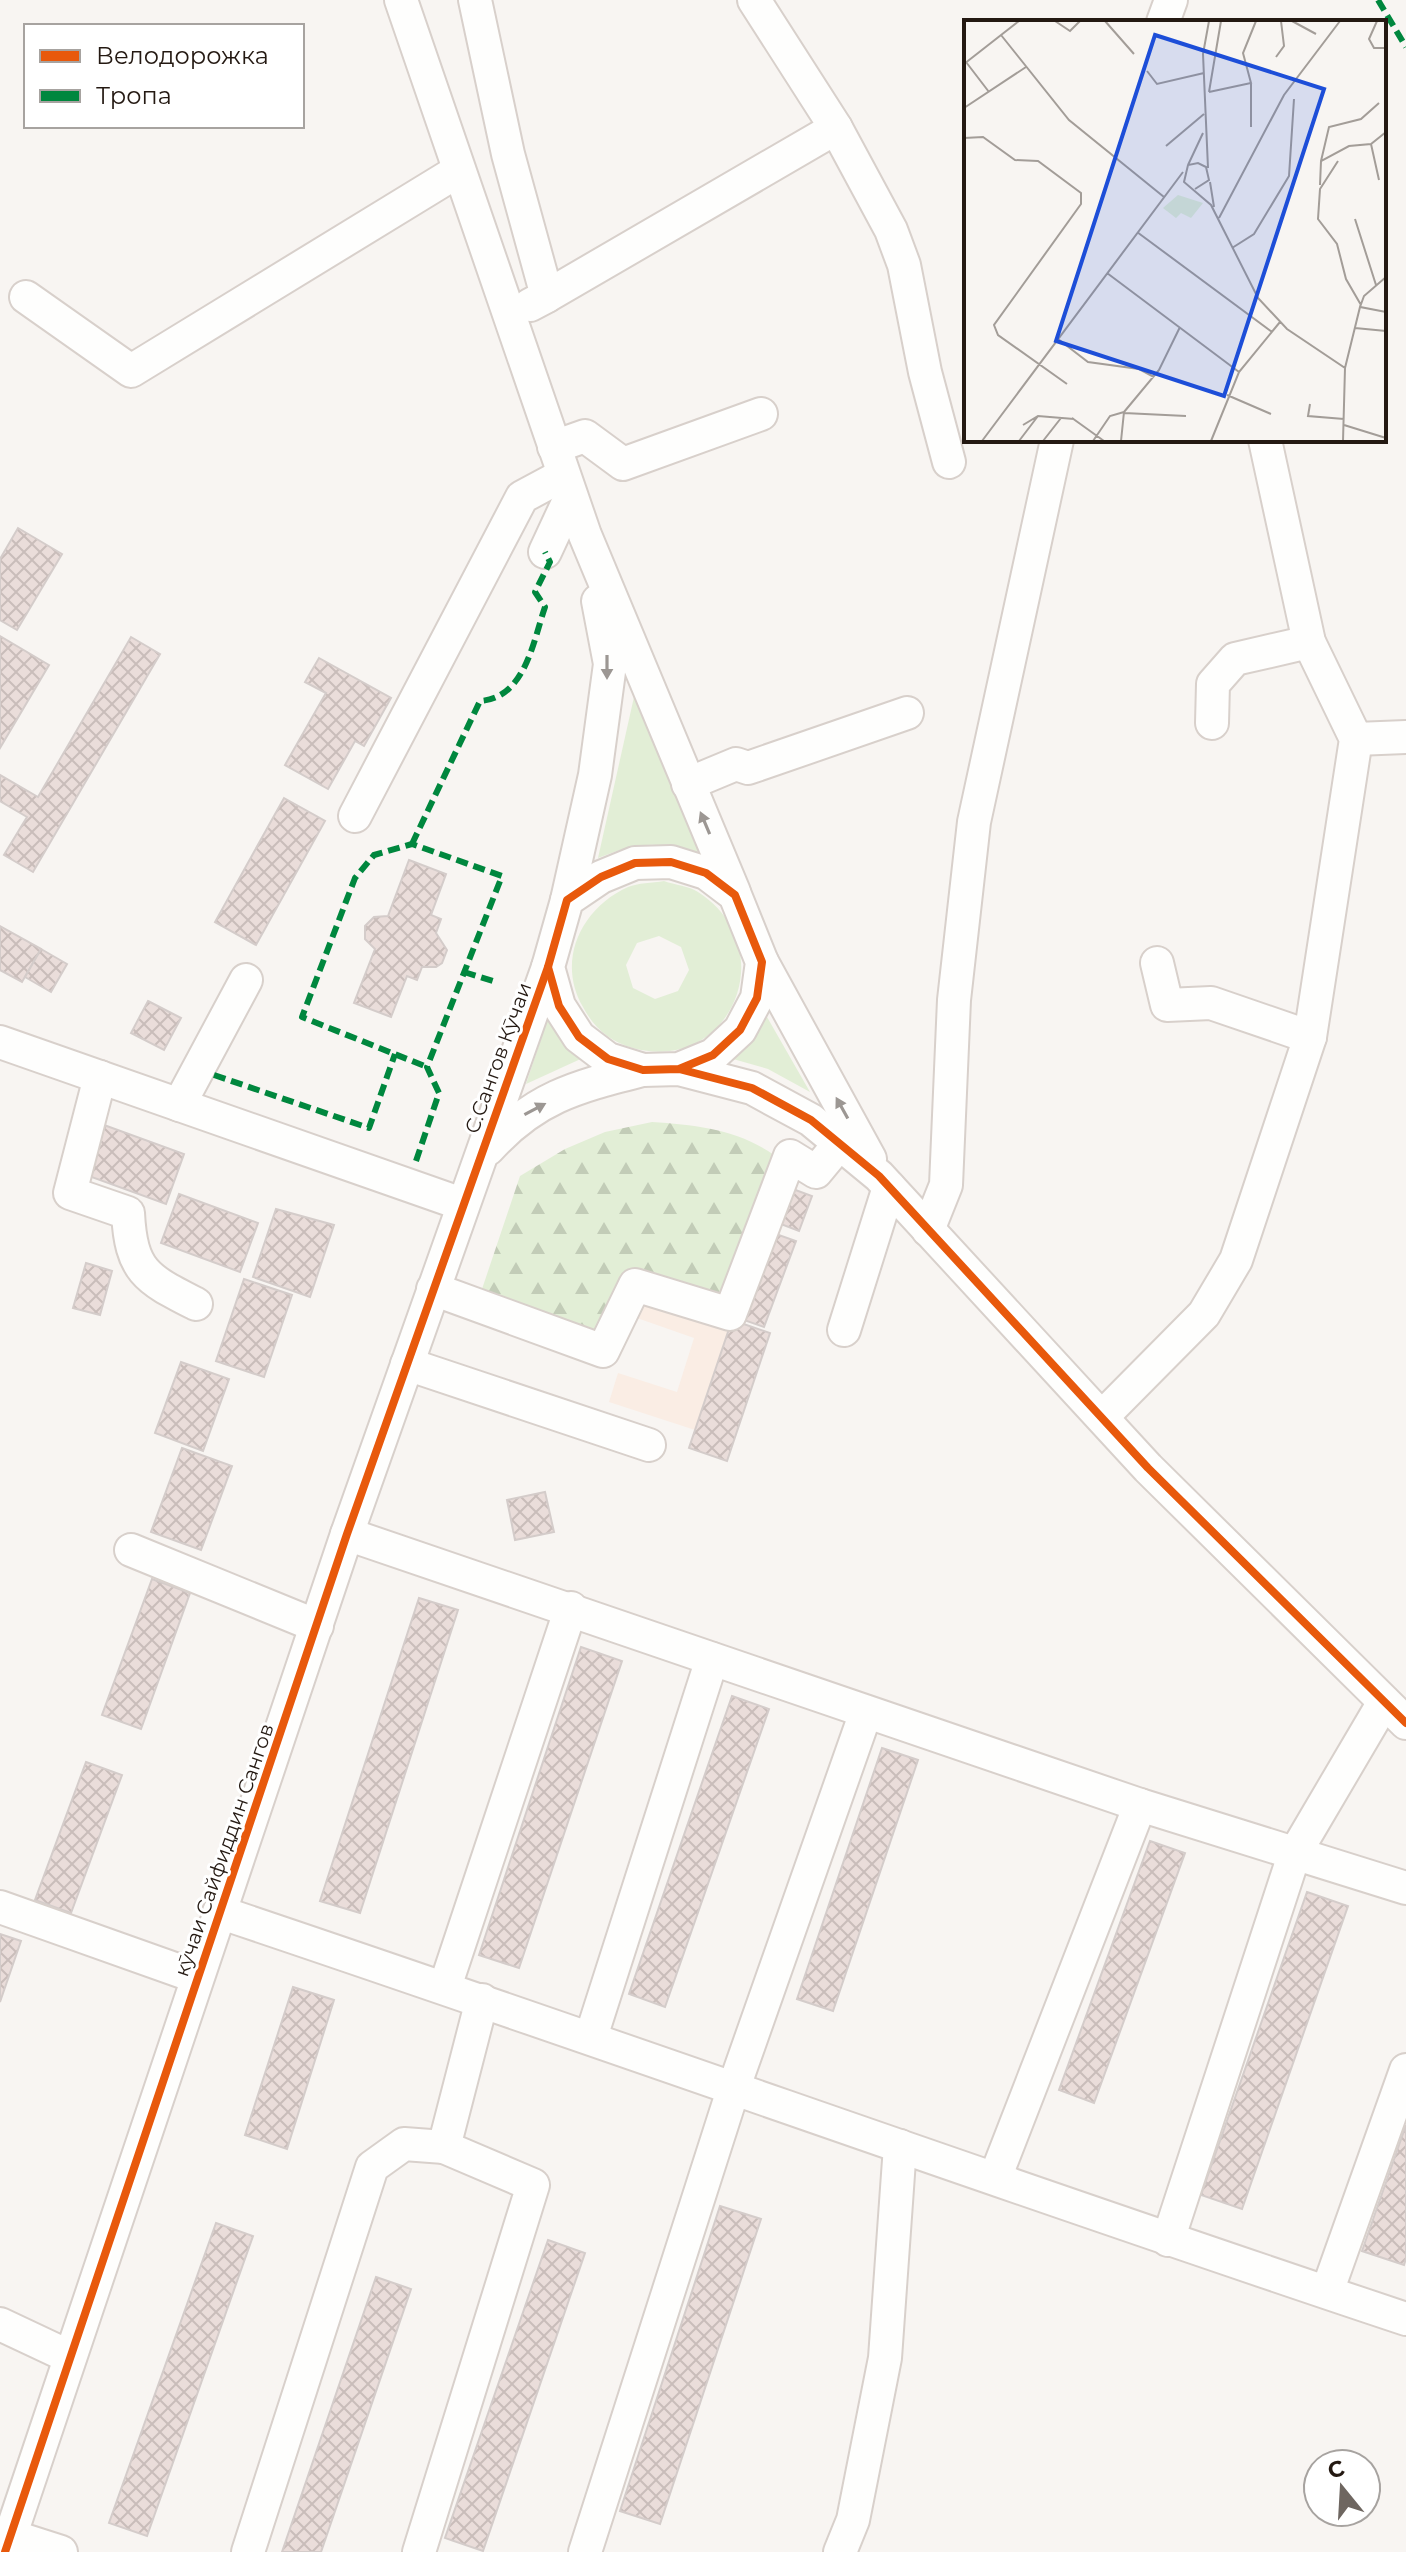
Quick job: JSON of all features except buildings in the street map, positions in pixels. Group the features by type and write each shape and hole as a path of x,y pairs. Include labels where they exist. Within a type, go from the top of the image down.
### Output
{"street":[{"path":"401,0 507,317 585,535 762,962 884,1182 844,1330"},
{"path":"475,0 508,154 547,296"},
{"path":"754,0 836,128 891,230 904,265 925,372 949,462"},
{"path":"1164,20 1171,0"},
{"path":"507,317 836,128"},
{"path":"26,297 131,371 458,171"},
{"path":"545,552 563,473 585,436 623,464 761,414"},
{"path":"928,1230 946,1185 954,1000 974,822 1057,442"},
{"path":"1102,1417 1204,1314 1236,1260 1310,1037 1356,739 1309,642 1265,442"},
{"path":"355,816 522,497 563,473"},
{"path":"585,535 610,664 595,775 567,900 548,967 559,1006 579,1037 608,1059 643,1070"},
{"path":"1212,723 1213,684 1235,659 1309,642"},
{"path":"688,784 736,764 748,768 907,713"},
{"path":"1356,739 1406,737"},
{"path":"567,900 601,877 635,863 671,862 706,873 735,895"},
{"path":"679,1069 713,1055 740,1030 757,998 762,962"},
{"path":"1157,963 1167,1005 1211,1003 1310,1037"},
{"name":"С.Сангов Кӯчаи","path":"478,1160 548,967"},
{"path":"179,1105 246,980"},
{"path":"0,1042 462,1204"},
{"path":"478,1160 515,1119 576,1087 643,1070 679,1069 752,1088 811,1120 884,1182 1102,1417 1395,1713 1294,1855 1168,2240"},
{"path":"100,1077 70,1193 128,1213 130,1243 150,1280 196,1304"},
{"path":"433,1289 603,1351 635,1285 730,1314 790,1156 816,1172 840,1143"},
{"name":"кӯчаи Сайфиддин Сангов","path":"8,2544 347,1534 478,1160"},
{"path":"407,1364 649,1445"},
{"path":"347,1534 571,1608 1140,1805 1406,1888"},
{"path":"131,1550 317,1626"},
{"path":"445,1987 571,1608"},
{"path":"591,2037 712,1659"},
{"path":"585,2552 734,2087 866,1712"},
{"path":"995,2178 1140,1805"},
{"path":"0,1907 197,1977"},
{"path":"219,1912 591,2037 1168,2240 1406,2319"},
{"path":"444,2147 482,2000"},
{"path":"1327,2292 1406,2070"},
{"path":"248,2552 372,2167 404,2144 444,2147 533,2185 419,2552"},
{"path":"840,2552 853,2520 885,2358 900,2146"},
{"path":"0,2324 70,2357"},
{"path":"8,2544 61,2552"}],"shaded area":[{"path":"645,1292 732,1320 695,1430 609,1402 618,1373 677,1392 694,1338 637,1318"}],"green space":[{"path":"636,688 700,854 649,845 626,848 598,858"},
{"path":"664,881 698,892 724,916 738,943 741,973 734,1001 719,1025 697,1043 667,1051 633,1048 604,1033 583,1007 572,972 578,938 597,908 628,887","holes":["659,936 681,947 689,970 678,991 655,999 633,988 626,965 637,943"]},
{"path":"763,1010 810,1092 768,1069 726,1057"},
{"path":"549,1015 585,1057 526,1084"},
{"path":"652,1122 731,1134 774,1155 722,1295 631,1279 604,1333 482,1289 520,1176 565,1149 605,1132"}],"marked path":[{"path":"1378,0 1406,47"},
{"path":"412,844 480,701 495,698 507,690 525,666 545,607 535,592 550,562 545,552"},
{"path":"416,1161 439,1093 427,1067 502,876 412,844 374,855 355,878 302,1017 427,1067"},
{"path":"464,972 496,982"},
{"path":"214,1075 369,1128 395,1054"}],"cycle path":[{"path":"679,1069 713,1055 740,1030 757,998 762,962 735,895 706,873 671,862 635,863 601,877 567,900 548,967 559,1006 579,1037 608,1059 643,1070 679,1069 752,1088 811,1120 879,1176 1148,1468 1406,1723"},
{"path":"5,2552 347,1534 548,967"}]}
